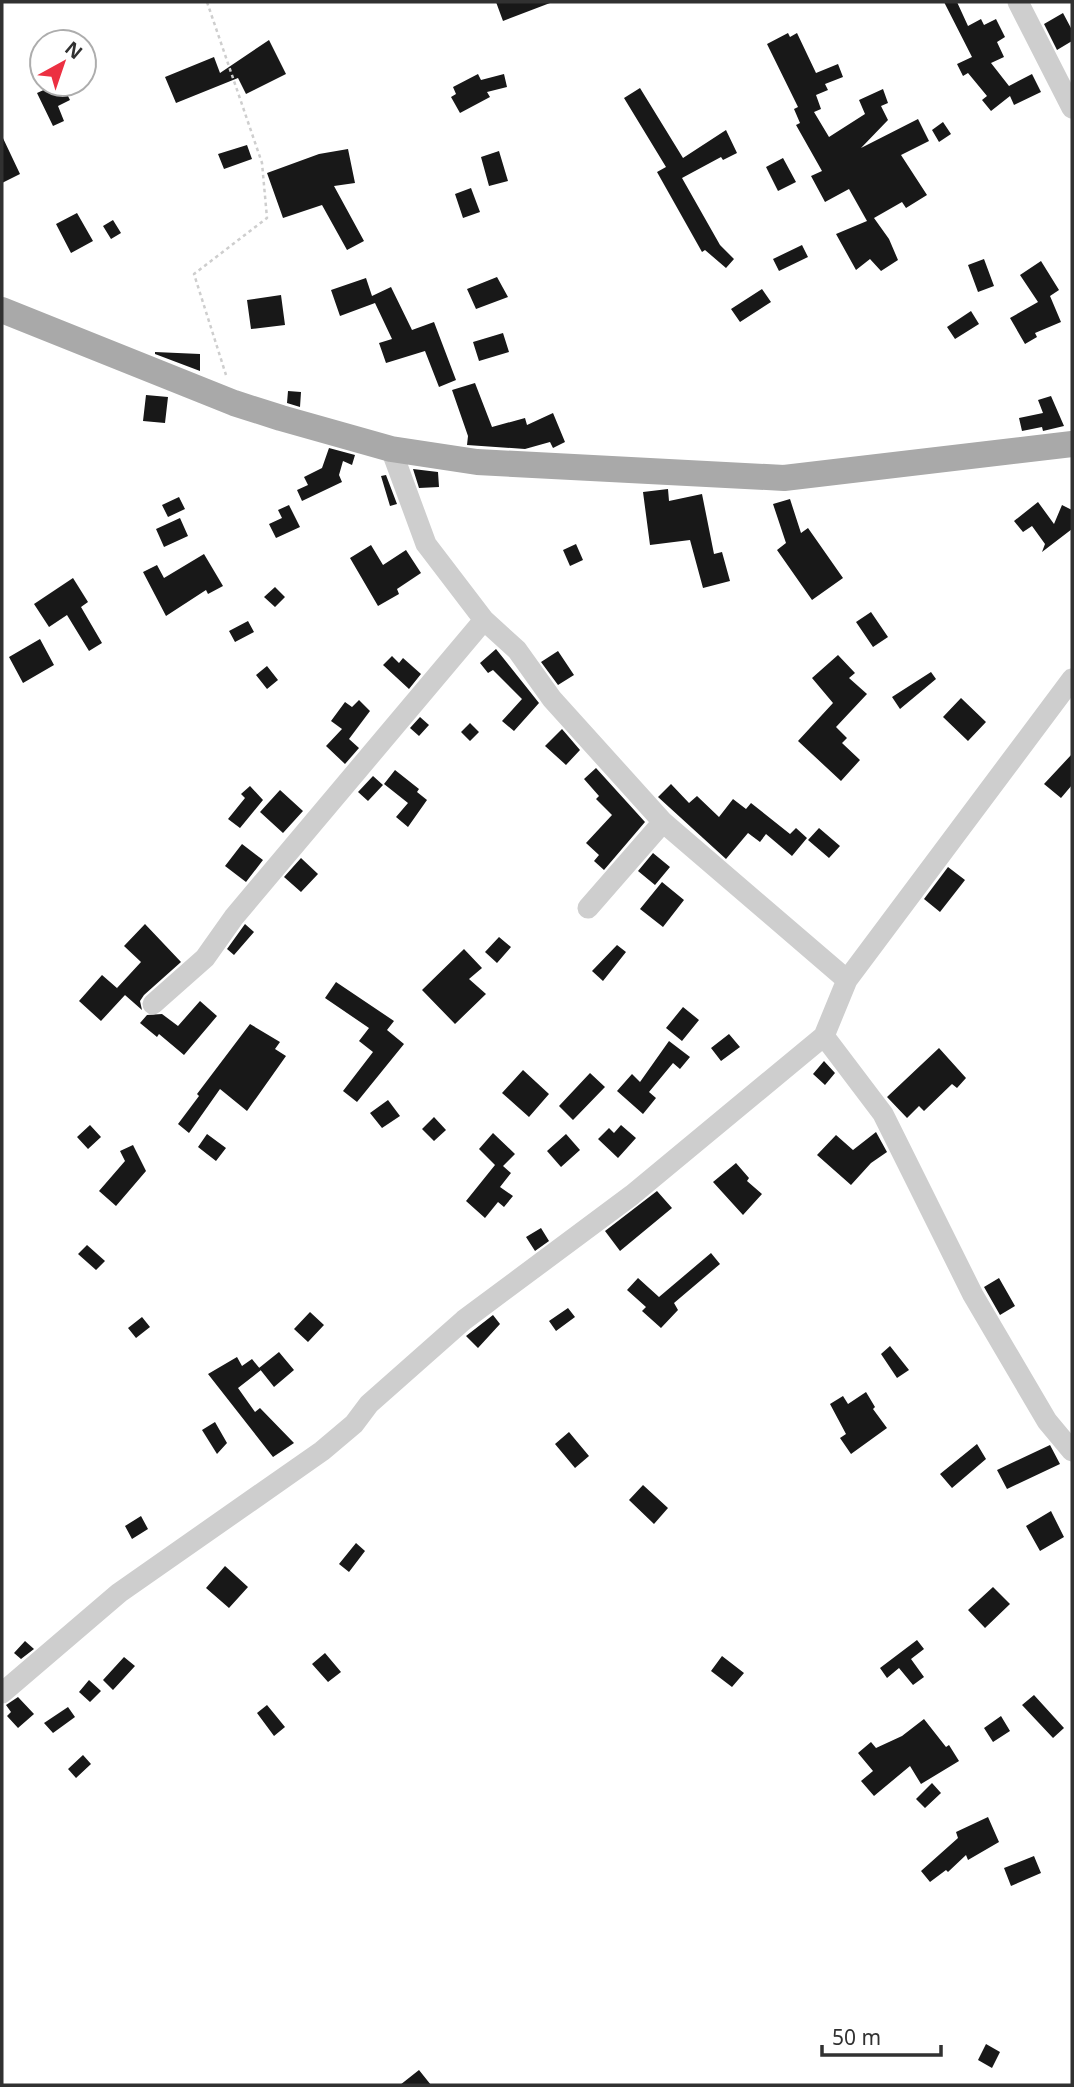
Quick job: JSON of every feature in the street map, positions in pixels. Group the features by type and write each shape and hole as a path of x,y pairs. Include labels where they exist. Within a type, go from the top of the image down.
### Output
{"main road":[{"path":"2,310 234,403 391,449 477,462 784,478 1072,444"}],"street":[{"path":"1018,2 1072,108"},
{"path":"391,449 426,544 484,620 517,650 552,699 663,822 847,980"},
{"path":"153,1004 205,958 234,917 484,620"},
{"path":"2,1693 119,1593 322,1451 354,1424 369,1404 464,1320 632,1195 824,1037 847,980 1072,679"},
{"path":"588,908 663,822"},
{"path":"824,1037 883,1114 973,1296 1047,1421 1072,1451"}],"path":[{"path":"207,2 262,163 267,218 194,274 234,403"}],"building":[{"path":"496,2 550,2 550,3 503,21"},
{"path":"944,2 957,2 968,26 981,19 984,25 996,19 1005,37 997,42 1004,57 991,63 1009,86 1032,74 1041,92 1014,105 1010,96 991,111 982,100 987,96 968,73 963,76 957,64 972,57"},
{"path":"1063,13 1072,30 1072,41 1057,50 1044,24"},
{"path":"788,33 790,37 797,33 816,73 838,64 843,77 825,84 828,90 816,95 821,109 814,112 829,137 865,114 859,100 883,89 888,103 881,106 888,120 861,148 918,119 929,141 901,155 927,195 906,208 902,202 874,218 889,239 898,260 881,271 870,259 856,270 836,234 867,221 849,189 825,202 811,176 822,171 796,125 800,123 794,109 798,107 767,44"},
{"path":"269,40 286,74 246,94 238,78 176,103 165,77 214,57 220,73"},
{"path":"478,74 481,80 504,74 507,87 487,92 490,97 460,113 451,97 456,94 453,87"},
{"path":"640,88 683,158 726,130 737,153 723,160 721,157 682,178 720,245 734,259 726,268 705,250 702,252 657,172 666,167 624,98"},
{"path":"39,98 69,98 70,100 58,106 64,121 53,126"},
{"path":"943,122 951,134 939,142 932,130"},
{"path":"2,136 20,174 2,183"},
{"path":"247,145 252,159 224,169 218,154"},
{"path":"348,149 355,183 334,186 364,241 347,250 322,205 283,218 267,173 319,154"},
{"path":"499,151 508,181 489,186 481,157"},
{"path":"783,158 796,182 778,191 766,167"},
{"path":"471,188 480,212 463,218 455,194"},
{"path":"77,213 93,241 71,253 56,224"},
{"path":"113,220 121,233 111,239 103,226"},
{"path":"802,245 808,257 779,271 773,259"},
{"path":"984,259 994,286 978,292 968,265"},
{"path":"1041,261 1059,290 1050,296 1061,322 1035,333 1037,337 1025,344 1010,318 1038,302 1020,275"},
{"path":"497,277 508,297 476,309 467,289"},
{"path":"366,278 372,296 391,287 412,330 434,322 456,380 439,387 425,351 386,363 379,343 392,339 375,303 340,316 331,290"},
{"path":"762,289 771,302 740,322 731,309"},
{"path":"281,295 285,325 251,329 247,300"},
{"path":"971,311 979,324 955,339 947,327"},
{"path":"503,333 509,352 479,361 473,342"},
{"path":"155,354 200,354 200,371"},
{"path":"475,383 492,427 525,418 527,425 553,413 565,442 553,448 550,442 525,449 467,445 468,436 452,390"},
{"path":"288,391 301,392 300,407 287,403"},
{"path":"146,395 168,397 165,423 143,421"},
{"path":"1051,396 1064,426 1043,431 1042,427 1022,431 1019,418 1043,413 1038,400"},
{"path":"329,448 355,455 352,465 343,461 339,475 342,482 302,501 297,490 308,485 304,477 322,468"},
{"path":"413,469 438,472 439,487 419,488"},
{"path":"386,475 397,504 390,506 381,476"},
{"path":"668,489 669,501 702,494 714,554 722,552 730,581 703,588 690,540 650,545 643,492"},
{"path":"179,497 185,509 168,517 162,505"},
{"path":"790,499 801,533 808,528 843,578 812,600 777,550 786,543 773,504"},
{"path":"1038,502 1054,524 1062,505 1072,510 1072,529 1042,552 1045,544 1032,526 1023,532 1014,521"},
{"path":"289,505 300,527 276,538 269,524 282,518 278,510"},
{"path":"180,518 188,536 164,547 156,529"},
{"path":"576,544 583,560 570,566 563,550"},
{"path":"371,545 383,565 406,550 421,573 397,589 399,594 378,606 350,558"},
{"path":"204,554 223,586 208,594 206,590 166,616 143,572 157,565 164,578"},
{"path":"73,578 88,602 81,607 102,643 89,651 67,615 49,627 34,604"},
{"path":"275,587 285,597 275,607 264,597"},
{"path":"871,612 888,637 873,647 856,622"},
{"path":"248,621 254,632 235,642 229,631"},
{"path":"40,639 54,665 23,683 9,657"},
{"path":"496,649 539,703 514,731 502,721 522,699 493,670 488,673 480,663"},
{"path":"558,651 574,675 558,685 541,662"},
{"path":"838,655 855,673 849,678 867,694 836,727 847,738 842,743 860,760 841,781 798,741 833,703 812,678"},
{"path":"392,656 399,663 403,658 421,674 409,689 383,665"},
{"path":"267,666 278,680 267,689 256,675"},
{"path":"931,672 936,679 900,709 892,697"},
{"path":"961,698 986,722 968,741 943,717"},
{"path":"359,700 370,711 349,739 359,748 345,764 326,746 342,729 331,721 345,702 352,707"},
{"path":"420,717 429,725 419,736 410,728"},
{"path":"470,723 479,732 470,741 461,732"},
{"path":"562,729 580,750 566,765 545,746"},
{"path":"1072,754 1072,785 1061,798 1044,784"},
{"path":"596,768 645,822 604,870 594,861 599,855 586,843 612,815 596,799 599,796 584,779"},
{"path":"395,770 419,789 417,792 427,800 408,827 396,817 408,803 384,784"},
{"path":"373,776 383,785 368,801 358,792"},
{"path":"671,784 689,803 697,796 719,817 733,799 746,809 751,803 790,834 796,828 807,838 792,856 766,834 760,842 748,833 726,859 658,797"},
{"path":"250,786 263,800 240,828 228,819 245,798 241,794"},
{"path":"280,790 303,811 283,833 260,812"},
{"path":"819,828 840,846 829,858 808,840"},
{"path":"242,844 263,860 246,882 225,866"},
{"path":"653,853 670,867 655,885 638,871"},
{"path":"301,858 318,874 301,892 284,877"},
{"path":"948,867 965,880 940,912 924,899"},
{"path":"662,882 684,900 663,927 640,909"},
{"path":"145,924 181,962 144,995 140,1001 142,1010 117,988 141,962 124,946"},
{"path":"245,924 254,932 234,955 227,949"},
{"path":"499,937 511,947 497,963 485,952"},
{"path":"617,945 626,952 603,981 592,971"},
{"path":"464,949 482,968 469,979 486,994 455,1024 422,990"},
{"path":"102,975 125,995 101,1021 79,1001"},
{"path":"336,982 394,1021 387,1030 404,1044 357,1102 343,1091 373,1052 359,1041 369,1028 325,998"},
{"path":"200,1001 217,1016 184,1055 159,1034 157,1037 140,1023 147,1015 162,1014 178,1026"},
{"path":"683,1007 699,1020 682,1041 666,1028"},
{"path":"250,1024 280,1042 275,1049 286,1056 247,1111 220,1089 189,1133 178,1124 199,1096 197,1094"},
{"path":"729,1034 740,1047 721,1061 711,1048"},
{"path":"669,1041 690,1057 680,1069 673,1063 649,1092 656,1098 643,1114 617,1091 632,1074 640,1082"},
{"path":"939,1048 966,1078 957,1088 952,1084 924,1111 919,1106 907,1118 887,1097"},
{"path":"824,1061 835,1073 825,1085 813,1074"},
{"path":"523,1070 549,1094 529,1117 502,1093"},
{"path":"590,1073 605,1087 573,1120 559,1106"},
{"path":"388,1100 400,1116 382,1128 370,1113"},
{"path":"434,1117 446,1130 434,1141 422,1129"},
{"path":"90,1125 101,1137 88,1149 77,1137"},
{"path":"621,1125 636,1138 618,1158 598,1139 609,1128 614,1133"},
{"path":"876,1132 887,1152 871,1163 851,1185 817,1155 836,1135 853,1150"},
{"path":"493,1133 515,1154 503,1166 511,1173 500,1187 513,1196 504,1207 498,1202 485,1218 466,1201 495,1165 479,1149"},
{"path":"207,1134 226,1148 216,1161 198,1147"},
{"path":"566,1134 580,1150 561,1167 547,1151"},
{"path":"133,1145 146,1171 116,1206 99,1191 125,1161 120,1151"},
{"path":"736,1163 749,1178 747,1181 762,1194 743,1215 713,1182"},
{"path":"657,1191 672,1208 620,1251 605,1231"},
{"path":"541,1228 549,1241 535,1251 526,1237"},
{"path":"87,1245 105,1261 96,1270 78,1254"},
{"path":"711,1253 720,1264 674,1303 678,1310 661,1328 642,1311 646,1307 627,1290 638,1278 659,1297"},
{"path":"999,1278 1015,1306 1000,1315 984,1287"},
{"path":"568,1308 575,1317 556,1331 549,1321"},
{"path":"310,1312 324,1325 308,1342 294,1329"},
{"path":"493,1315 500,1324 478,1348 466,1336"},
{"path":"142,1317 150,1327 136,1338 128,1328"},
{"path":"890,1346 909,1370 897,1378 881,1354"},
{"path":"279,1352 294,1370 274,1387 259,1368"},
{"path":"237,1357 242,1366 252,1359 261,1370 238,1388 255,1412 260,1408 294,1443 273,1457 208,1374"},
{"path":"866,1392 875,1407 873,1409 887,1428 851,1454 840,1438 846,1434 830,1404 843,1396 848,1404"},
{"path":"215,1422 227,1443 217,1454 202,1430"},
{"path":"569,1432 589,1456 575,1468 555,1444"},
{"path":"977,1444 986,1459 952,1488 940,1474"},
{"path":"1050,1445 1060,1464 1007,1489 997,1470"},
{"path":"643,1485 668,1508 654,1524 629,1500"},
{"path":"1051,1511 1064,1537 1040,1551 1026,1526"},
{"path":"141,1516 148,1529 132,1539 125,1526"},
{"path":"356,1543 365,1551 349,1572 339,1564"},
{"path":"225,1566 248,1587 229,1608 206,1588"},
{"path":"993,1587 1010,1604 985,1628 968,1610"},
{"path":"917,1640 924,1649 911,1659 924,1677 913,1685 899,1668 887,1678 880,1668"},
{"path":"25,1641 34,1649 21,1659 14,1653"},
{"path":"325,1653 341,1672 328,1682 312,1664"},
{"path":"722,1656 744,1673 732,1687 711,1671"},
{"path":"124,1657 135,1666 113,1690 103,1680"},
{"path":"89,1680 101,1691 90,1702 79,1692"},
{"path":"1034,1695 1064,1728 1053,1738 1022,1705"},
{"path":"18,1697 34,1714 18,1728 7,1716 11,1712 6,1705"},
{"path":"267,1705 285,1727 274,1736 257,1713"},
{"path":"68,1707 75,1717 53,1733 44,1723"},
{"path":"1001,1716 1010,1731 993,1742 984,1728"},
{"path":"924,1719 946,1747 949,1745 959,1761 921,1784 910,1766 874,1796 861,1781 873,1771 858,1753 871,1742 876,1748 902,1736"},
{"path":"83,1755 91,1764 76,1778 68,1769"},
{"path":"932,1783 941,1793 925,1808 916,1799"},
{"path":"988,1817 999,1842 968,1860 966,1855 948,1872 946,1870 930,1882 921,1871 958,1838 956,1832"},
{"path":"1034,1856 1041,1873 1011,1886 1004,1868"},
{"path":"986,2044 1000,2052 992,2068 978,2060"},
{"path":"419,2070 431,2085 400,2085"}]}
